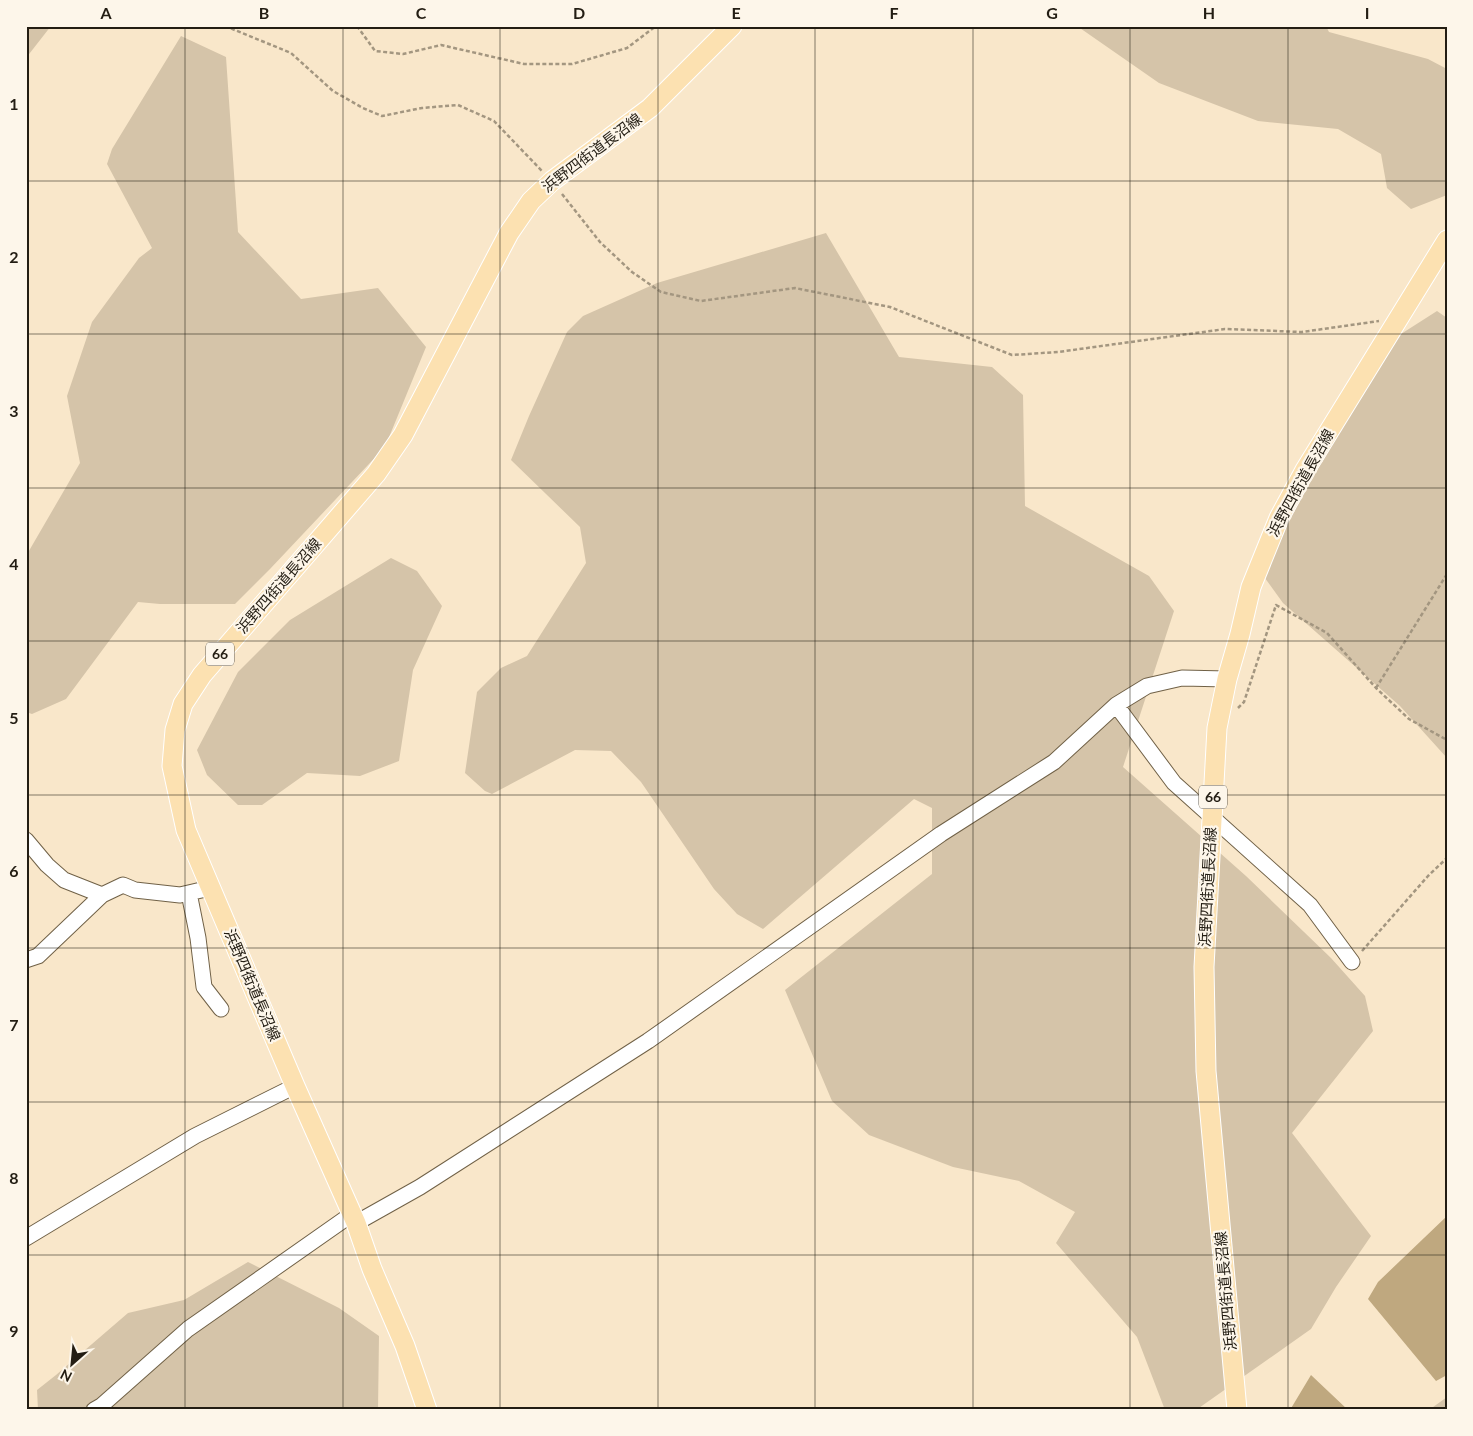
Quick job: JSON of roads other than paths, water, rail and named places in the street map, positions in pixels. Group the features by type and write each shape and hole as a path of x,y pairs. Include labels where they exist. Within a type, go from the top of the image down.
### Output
{"main road":[{"name":"浜野四街道長沼線","path":"427,1410 405,1346 372,1268 354,1218 295,1086 186,830 172,766 174,730 183,704 202,675 382,466 403,436 509,233 531,201 552,181 650,108 732,26"},
{"name":"浜野四街道長沼線","path":"1237,1410 1206,1071 1204,967 1217,728 1251,586 1279,518 1305,470 1447,240"}],"street":[{"path":"94,1410 188,1330 354,1218 420,1187 648,1041 940,834 1054,762 1116,706 1147,686 1182,678 1228,679"},
{"path":"1116,706 1174,783 1310,904 1352,962"},
{"path":"26,840 47,866 64,880 102,895"},
{"path":"26,960 38,956 102,895 124,885 135,890 180,895 210,888"},
{"path":"189,893 198,938 204,987 221,1009"},
{"path":"26,1238 195,1136 295,1086"}]}
